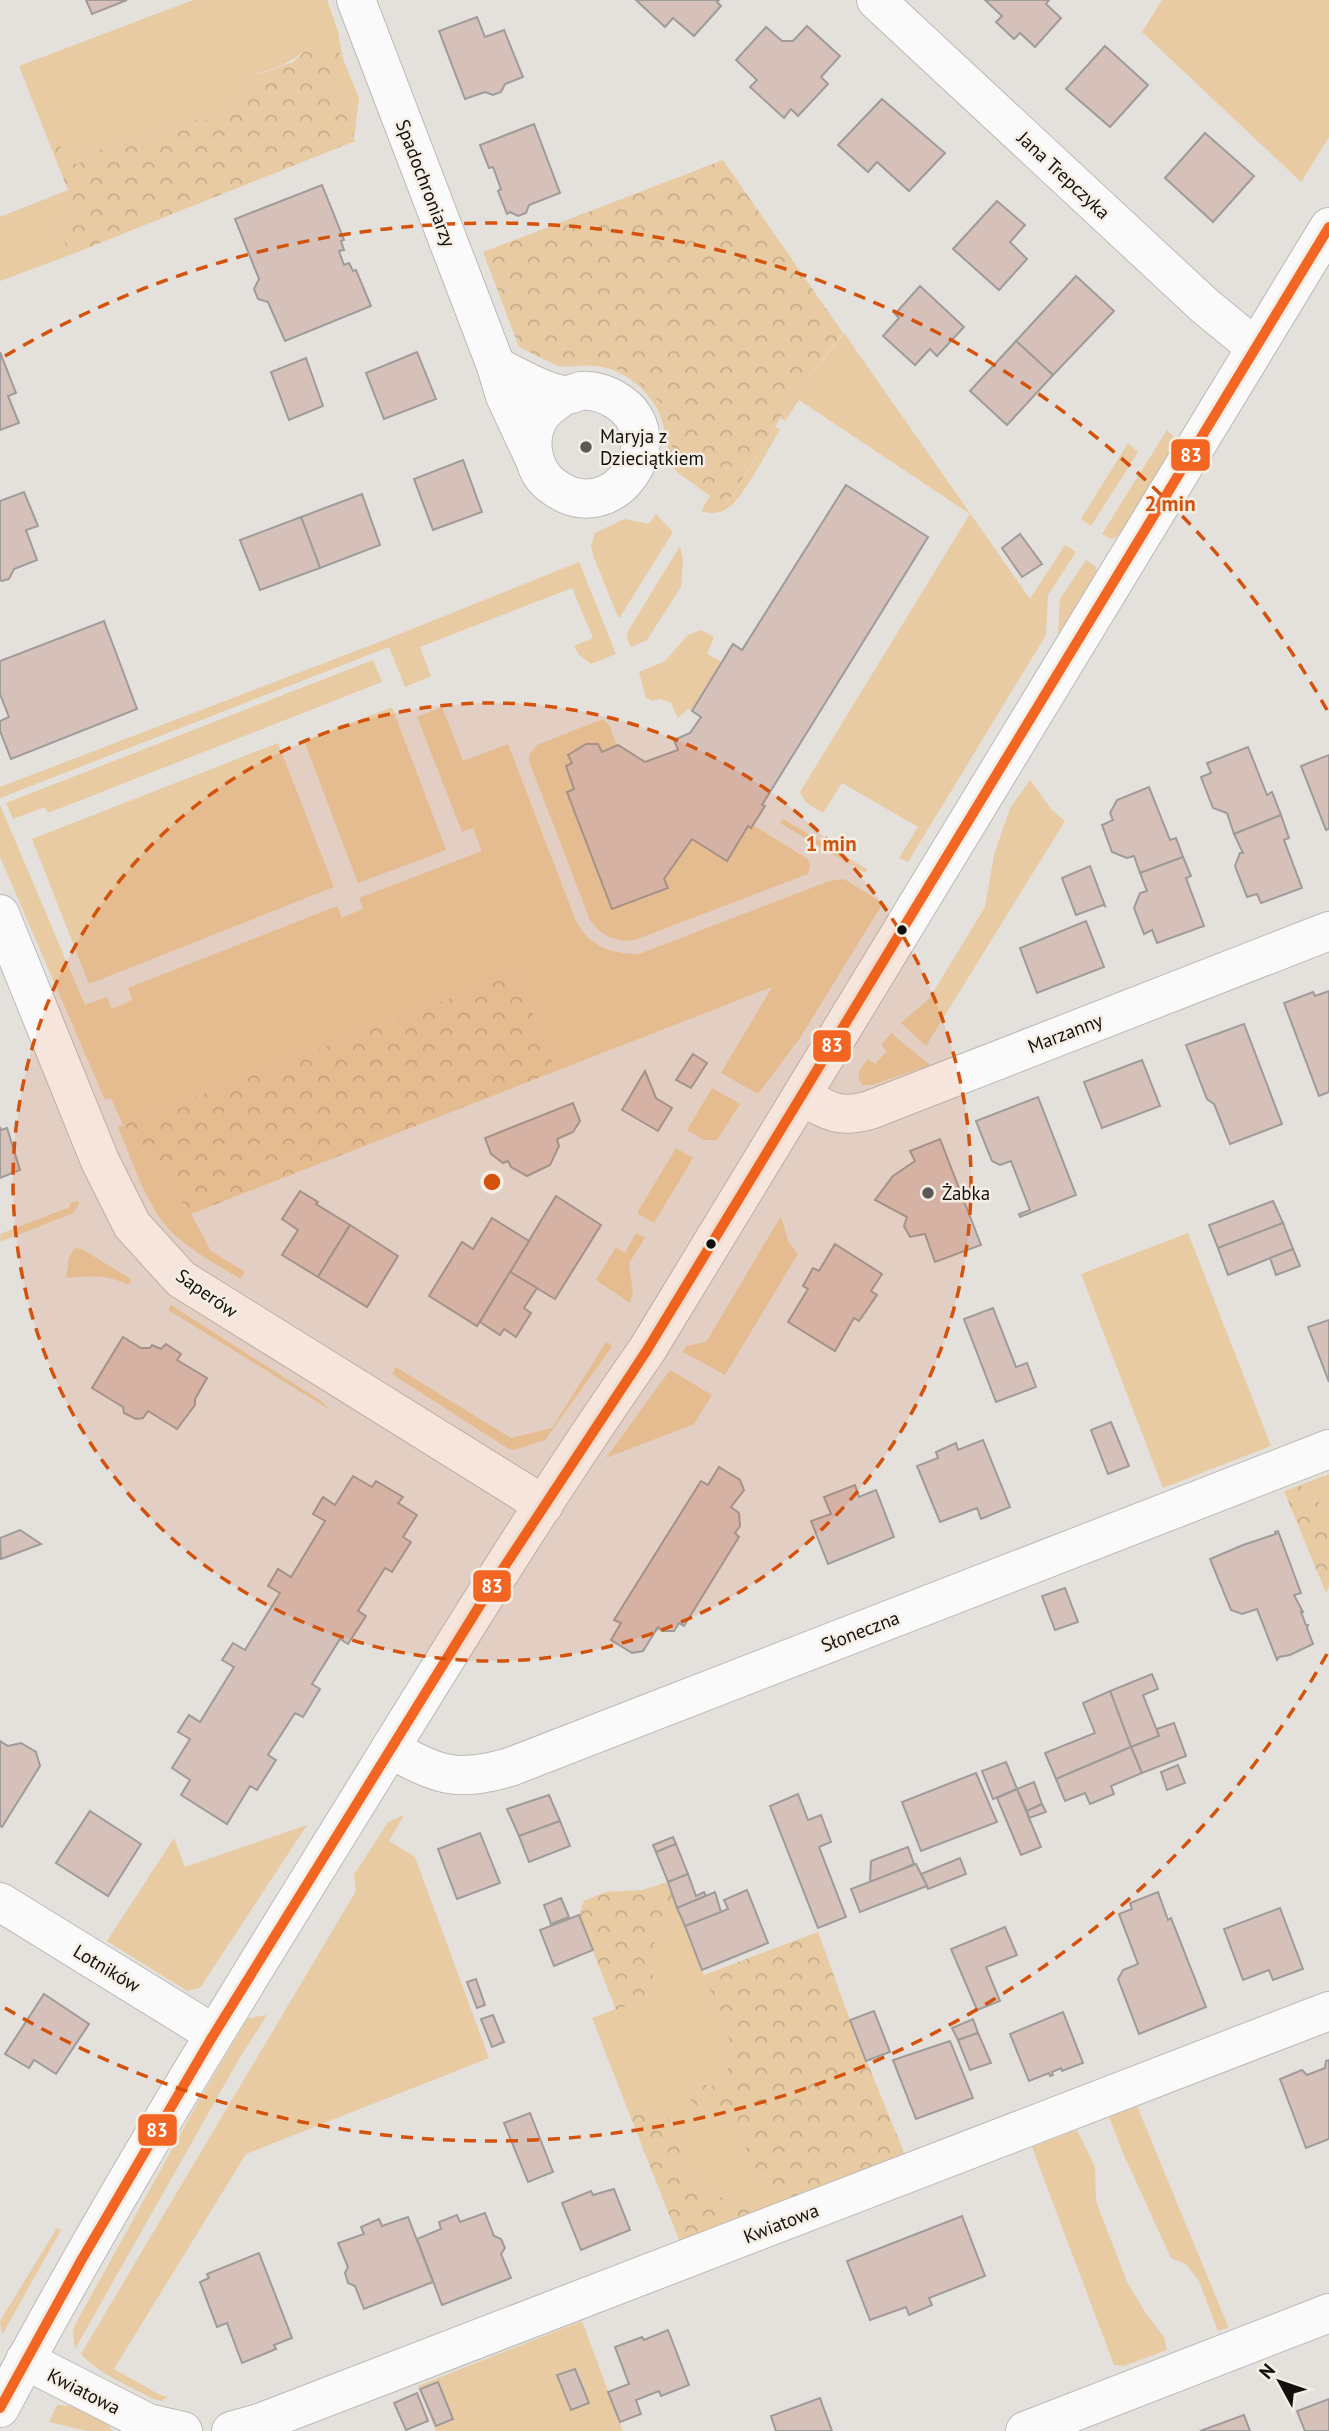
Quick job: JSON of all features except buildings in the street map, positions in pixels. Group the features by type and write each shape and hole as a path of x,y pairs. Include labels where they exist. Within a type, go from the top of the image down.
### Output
{"street":[{"name":"Spadochroniarzy","path":"356,0 496,366 505,396 539,471 548,483 561,493 575,498 590,499 608,494 624,484 635,468 640,451 639,432 631,415 619,402 602,393 583,391 565,395 496,366"},
{"name":"Jana Trepczyka","path":"876,0 1195,297 1255,347"},
{"path":"0,2408 25,2360 214,2034 581,1443 647,1350 1329,227"},
{"path":"533,456 533,438 538,420 550,405 565,395"},
{"name":"Saperów","path":"0,914 105,1172 132,1225 180,1279 544,1505"},
{"name":"Marzanny","path":"802,1097 841,1115 870,1110 1329,931"},
{"name":"Słoneczna","path":"390,1749 428,1770 456,1776 480,1776 510,1767 1329,1449"},
{"name":"Lotników","path":"0,1902 214,2034"},
{"name":"Kwiatowa","path":"231,2431 262,2422 1329,2011"},
{"path":"1025,2431 1329,2313"},
{"name":"Kwiatowa","path":"25,2360 148,2423 183,2431"}],"green space":[{"path":"193,0 327,0 338,31 343,59 359,98 356,124 352,111 334,89 335,79 308,48 282,65 251,75 244,93 227,112 206,120 188,120 154,137 96,150 78,164 58,161 61,149 53,140 48,140 19,66"},
{"path":"1162,0 1329,0 1329,137 1301,182 1142,32"},
{"path":"324,41 341,56 344,70 335,79 334,89 353,114 356,124 355,141 70,255 58,227 72,208 68,190 48,140 59,141 59,161 78,164 96,150 154,137 188,120 206,120 227,112 244,93 251,75 293,62 308,48"},
{"path":"723,160 843,333 794,396 725,507 677,472 663,405 628,373 594,360 558,366 519,347 483,252"},
{"path":"68,190 72,208 58,227 70,255 0,281 0,217"},
{"path":"844,333 1030,599 1065,545 1076,552 1048,595 1046,635 908,862 899,858 918,827 842,783 823,813 805,802 800,792 970,514 799,400 785,421 781,418 794,396"},
{"path":"594,360 628,373 663,405 677,472 670,458 657,408 641,388 608,368 558,366"},
{"path":"775,427 780,430 734,503 718,512 701,511 710,496 726,506"},
{"path":"1167,430 1177,440 1119,536 1111,539 1102,534"},
{"path":"1128,443 1138,452 1091,526 1081,519"},
{"path":"656,514 673,532 618,617 593,555 591,545 595,533 624,519 649,524"},
{"path":"680,546 683,560 681,587 647,640 631,647 627,639 628,631"},
{"path":"1086,560 1095,566 1097,572 1058,634 1060,599"},
{"path":"579,562 616,654 591,664 579,655 574,646 593,638 572,588 420,647 431,676 405,687 389,647 0,798 0,787 387,639"},
{"path":"701,630 714,637 707,654 722,662 692,711 688,709 678,718 671,703 646,698 639,672 665,661 688,635"},
{"path":"373,660 382,682 48,813 45,807 13,819 6,803"},
{"path":"392,707 446,850 358,883 304,741"},
{"path":"442,707 463,761 508,744 576,921 587,937 602,947 639,954 829,881 844,879 883,903 800,1038 758,1094 721,1073 772,987 556,1071 517,972 123,1125 111,1098 105,1100 0,857 0,805 85,1005 107,997 112,1009 132,1000 128,988 337,906 342,918 363,909 359,898 482,851 473,828 462,832 417,717"},
{"path":"603,719 609,725 617,746 602,752 598,744 586,744 568,755 572,763 566,766 574,789 568,792 667,888 664,879 692,839 727,861 748,826 753,825 808,859 808,874 635,940 615,939 599,931 590,920 529,755 537,745"},
{"path":"278,743 334,887 89,984 32,839"},
{"path":"1030,780 1052,810 1065,821 926,1046 901,1023 929,999 985,907 994,855 1010,808"},
{"path":"783,819 867,869 865,873 780,823"},
{"path":"517,972 556,1071 191,1214 123,1125"},
{"path":"891,1033 930,1065 872,1085 862,1085 859,1078 861,1068 868,1059 875,1064 887,1051 881,1045"},
{"path":"712,1088 740,1104 717,1140 704,1140 687,1130"},
{"path":"123,1125 191,1214 211,1251 245,1272 240,1279 188,1246 162,1221 132,1163 118,1127"},
{"path":"676,1148 693,1158 654,1223 637,1213"},
{"path":"78,1201 73,1213 0,1242 0,1234 70,1207 70,1203"},
{"path":"781,1216 788,1241 798,1254 725,1375 683,1352 686,1346 706,1342"},
{"path":"636,1233 645,1238 629,1263 633,1293 630,1303 596,1280 616,1247 625,1253"},
{"path":"1188,1233 1271,1446 1163,1488 1081,1274"},
{"path":"75,1248 82,1249 132,1280 128,1285 106,1277 66,1278 69,1257"},
{"path":"171,1305 321,1401 330,1410 168,1310"},
{"path":"606,1342 611,1344 611,1348 545,1440 514,1450 392,1374 396,1367 511,1438 552,1428"},
{"path":"670,1370 712,1395 694,1424 606,1458"},
{"path":"1329,1474 1329,1508 1312,1498 1300,1485"},
{"path":"1300,1485 1312,1498 1329,1508 1329,1586 1326,1593 1284,1491"},
{"path":"404,1815 389,1841 415,1857 489,2058 246,2154 114,2369 168,2397 161,2401 154,2399 106,2374 81,2354 356,1891 354,1875 388,1822"},
{"path":"307,1825 200,1988 187,1991 107,1941 174,1838 185,1867"},
{"path":"668,1882 682,1919 671,1921 653,1945 656,1994 616,2010 579,1915 584,1901 606,1892 642,1890"},
{"path":"682,1919 734,2051 720,2084 710,2086 695,2082 694,2107 729,2123 739,2131 756,2171 777,2187 788,2191 793,2204 761,2216 746,2206 703,2190 697,2185 683,2162 669,2119 627,2108 592,2018 656,1994 653,1945 671,1921"},
{"path":"818,1932 850,2020 907,2160 793,2204 788,2191 777,2187 756,2171 739,2131 729,2123 694,2107 687,2093 695,2082 710,2086 720,2083 734,2051 704,1975"},
{"path":"267,2015 239,2059 75,2349 75,2325 197,2104 248,2018"},
{"path":"1137,2106 1228,2328 1218,2331 1199,2281 1186,2264 1171,2258 1123,2153 1109,2117"},
{"path":"627,2108 669,2119 683,2162 697,2185 703,2190 746,2206 761,2216 682,2247"},
{"path":"1077,2130 1095,2167 1096,2201 1127,2282 1164,2337 1167,2350 1124,2366 1114,2365 1032,2147"},
{"path":"57,2228 61,2230 2,2335 0,2321"},
{"path":"582,2321 623,2431 436,2431 418,2386"},
{"path":"57,2405 88,2411 102,2419 112,2431 87,2431 49,2422"}],"transit line":[{"name":"83","path":"0,2408 82,2259 211,2039 493,1584 647,1350 1329,227"}],"place":[{"name":"Maryja z Dzieciątkiem","path":"586,447"},
{"name":"Żabka","path":"928,1193"}]}
